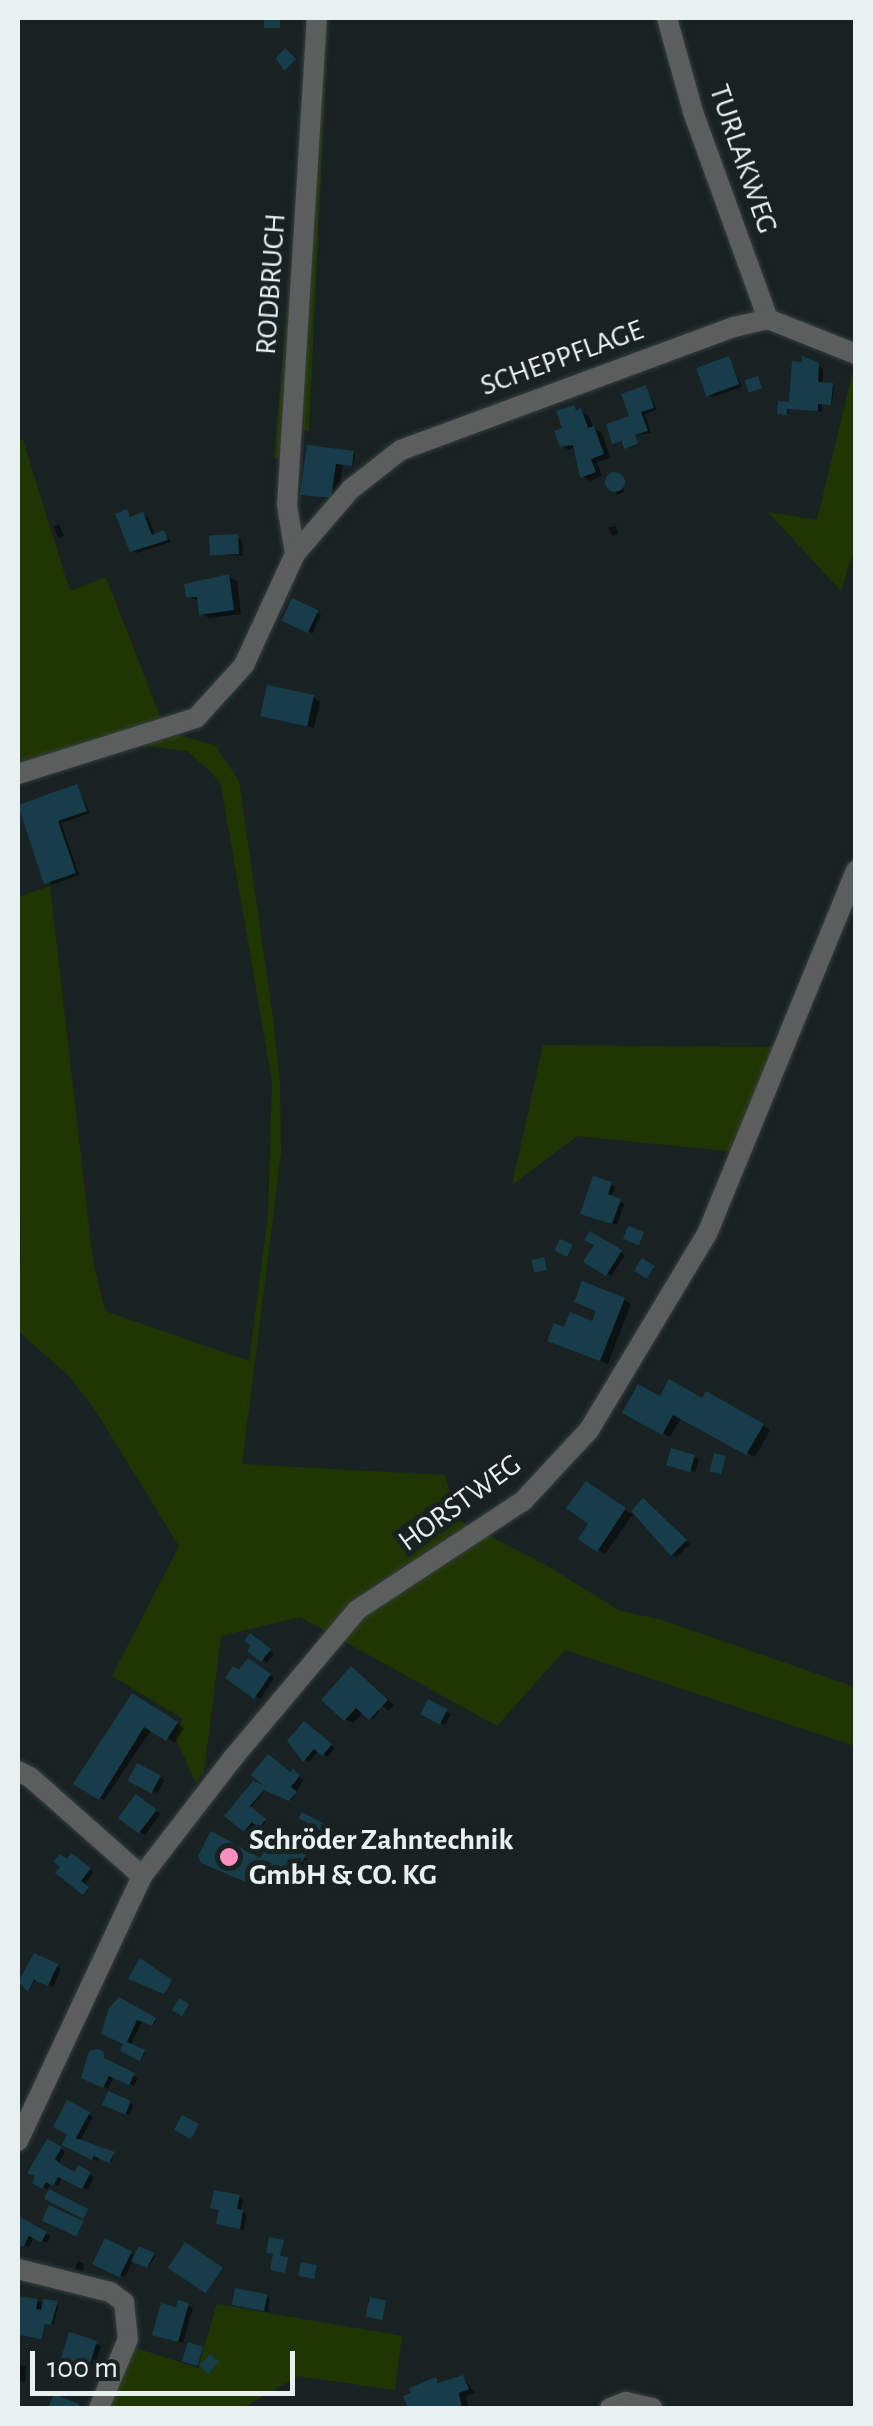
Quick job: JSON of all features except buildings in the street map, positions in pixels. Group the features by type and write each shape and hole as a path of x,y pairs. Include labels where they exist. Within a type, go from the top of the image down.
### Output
{"street":[{"name":"RODBRUCH","path":"295,554 287,505 317,18"},
{"name":"TURLAKWEG","path":"667,18 693,112 768,319"},
{"path":"768,319 856,354"},
{"name":"SCHEPPFLAGE","path":"18,774 196,718 244,665 295,554 350,489 400,450 734,327 768,319"},
{"path":"290,527 314,530"},
{"name":"HORSTWEG","path":"18,2141 142,1876 233,1758 357,1610 523,1501 589,1430 707,1234 856,870"},
{"path":"18,1771 30,1777 142,1876"},
{"path":"18,2269 110,2292 124,2302 128,2339 99,2408"},
{"path":"610,2408 626,2402 652,2408"}],"green space":[{"path":"313,18 328,18 309,431 287,431 286,459 274,458"},
{"path":"855,363 855,546 841,591 768,512 817,520"},
{"path":"18,440 23,440 70,591 106,577 166,732 215,745 239,781 272,1010 280,1082 281,1152 242,1464 445,1475 456,1519 546,1565 620,1611 659,1619 855,1687 855,1746 565,1650 497,1726 300,1617 221,1636 204,1772 196,1783 175,1737 183,1719 112,1676 179,1546 95,1410 70,1377 18,1331 18,897 50,886 93,1261 105,1311 249,1361 268,1216 272,1081 221,785 211,772 187,751 141,745 84,764 82,755 18,780"},
{"path":"855,851 855,888 813,999 736,1191 687,1283 737,1152 577,1136 512,1185 543,1045 778,1047"},
{"path":"217,2304 402,2336 395,2390 298,2376 243,2408 104,2408 130,2346 198,2368"}],"place":[{"name":"Schröder Zahntechnik GmbH & CO. KG","path":"229,1857"}]}
